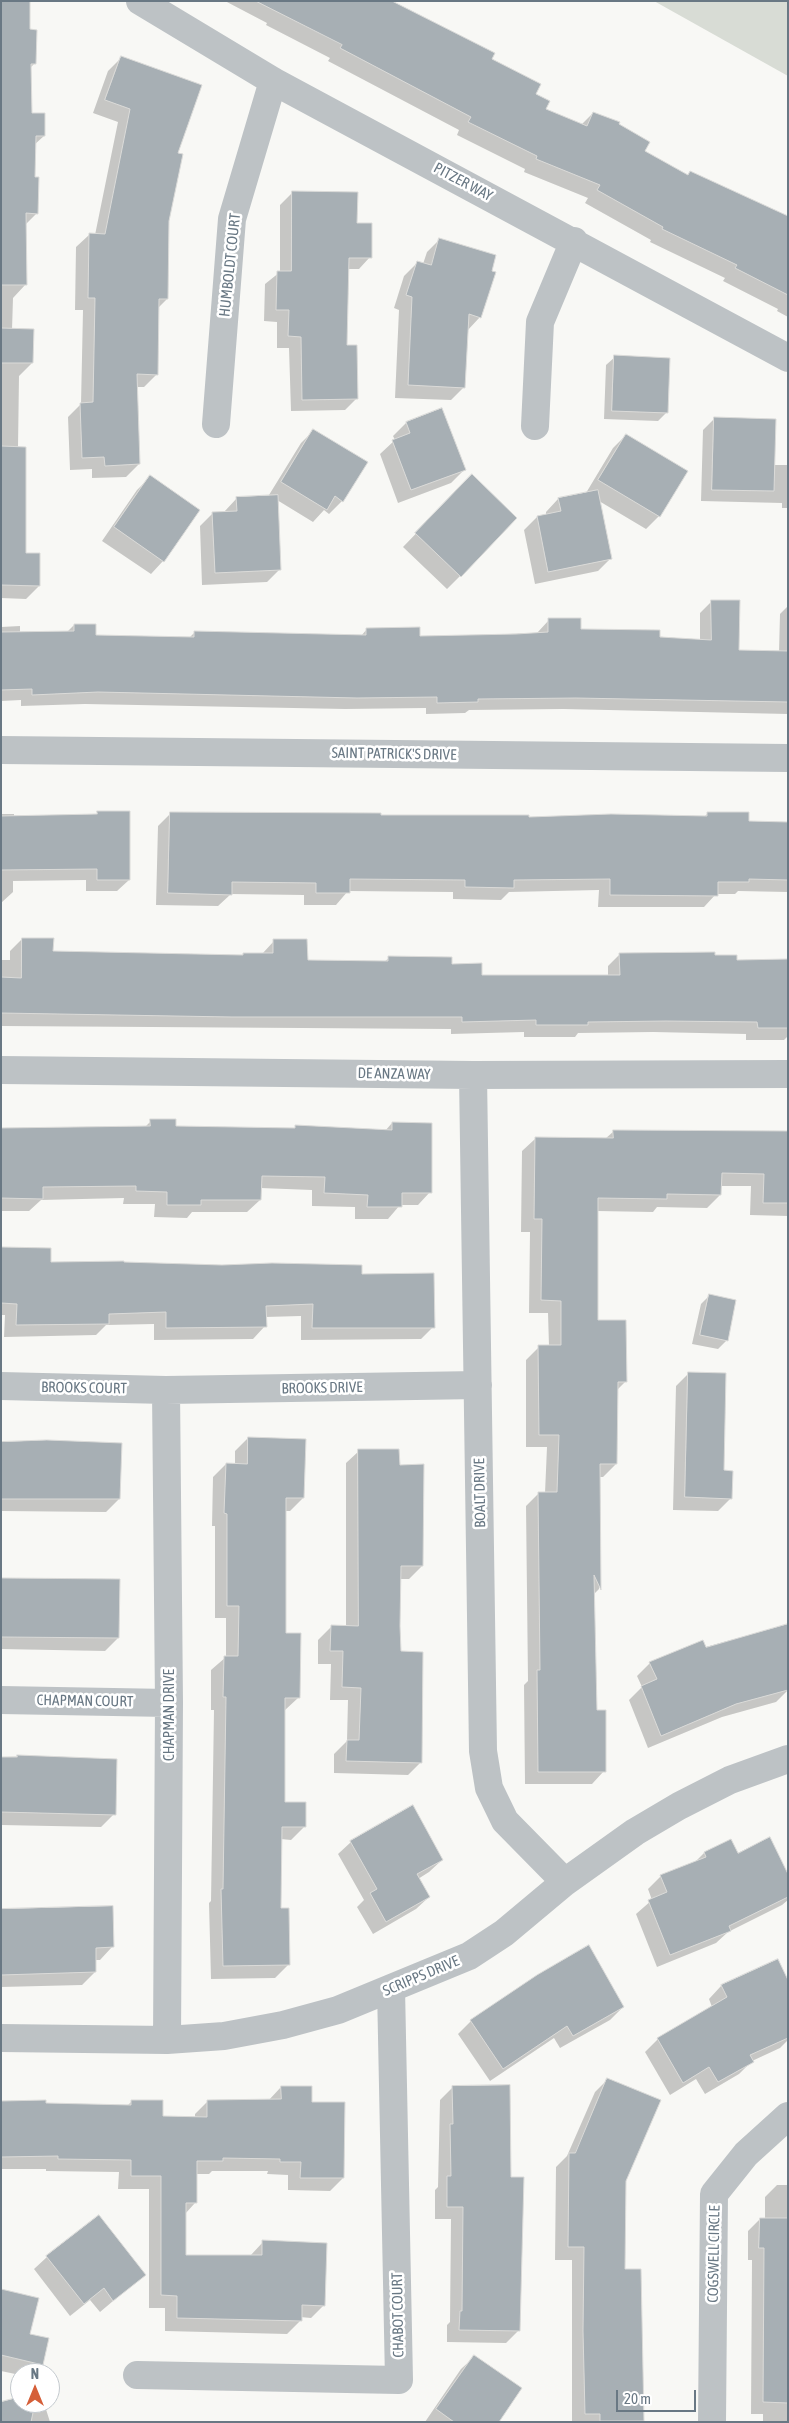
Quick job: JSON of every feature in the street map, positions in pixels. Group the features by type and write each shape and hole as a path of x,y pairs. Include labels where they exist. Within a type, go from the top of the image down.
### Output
{"street":[{"name":"PITZER WAY","path":"140,1 273,81 574,241 788,358"},
{"name":"HUMBOLDT COURT","path":"216,424 232,219 273,81"},
{"path":"535,426 540,322 574,241"},
{"name":"SAINT PATRICK'S DRIVE","path":"1,750 788,758"},
{"name":"DE ANZA WAY","path":"1,1070 473,1075 788,1074"},
{"name":"BOALT DRIVE","path":"473,1075 483,1752 489,1788 505,1821 565,1882"},
{"name":"BROOKS DRIVE","path":"166,1390 478,1385"},
{"name":"BROOKS COURT","path":"1,1386 166,1390"},
{"name":"CHAPMAN DRIVE","path":"166,1390 170,1703 167,2040"},
{"name":"CHAPMAN COURT","path":"1,1700 170,1703"},
{"name":"SCRIPPS DRIVE","path":"1,2038 167,2040 224,2036 283,2025 338,2010 469,1956 511,1928 565,1882 635,1832 679,1806 730,1780 788,1759"},
{"name":"CHABOT COURT","path":"137,2375 399,2380 391,1988"},
{"name":"COGSWELL CIRCLE","path":"712,2422 714,2194 746,2154 788,2116"}],"shaded area":[{"path":"654,1 788,1 788,76"}],"building":[{"path":"1,1 30,1 30,29 37,30 36,64 31,64 32,113 45,113 45,136 36,136 35,177 39,177 38,214 26,213 27,285 1,285"},
{"path":"256,1 392,1 495,53 492,59 541,84 536,94 550,101 546,109 587,126 593,112 620,122 619,124 650,142 645,151 688,175 690,171 788,216 788,295 735,268 737,265 662,229 663,227 597,190 600,185 536,159 537,156 468,122 471,117 340,48 342,45"},
{"path":"121,56 202,85 178,153 183,154 169,221 168,299 159,299 158,375 137,374 140,464 105,466 104,457 82,458 80,403 93,402 95,298 88,298 89,233 105,234 130,109 105,100"},
{"path":"292,191 358,192 357,223 372,223 372,258 349,258 347,345 357,345 358,399 302,400 301,337 288,336 289,310 276,310 277,271 291,271"},
{"path":"439,238 496,255 492,271 496,272 481,318 469,314 465,388 408,385 412,297 406,295 417,261 431,265"},
{"path":"1,328 34,329 33,363 1,363"},
{"path":"614,355 670,358 668,413 612,411"},
{"path":"442,408 466,470 411,490 392,440 410,433 406,422"},
{"path":"714,417 776,419 774,491 712,490"},
{"path":"313,429 368,462 343,502 335,496 327,510 281,482"},
{"path":"626,434 688,471 660,517 598,480"},
{"path":"1,446 26,447 26,553 40,553 40,586 1,585"},
{"path":"472,474 517,518 461,577 415,533"},
{"path":"150,475 200,510 164,562 114,527"},
{"path":"598,490 612,559 548,572 537,516 561,511 558,498"},
{"path":"278,495 281,570 215,573 212,512 237,511 236,497"},
{"path":"711,600 740,600 739,650 788,651 788,702 576,698 478,699 478,702 437,703 437,697 357,698 98,692 32,695 32,689 1,690 1,632 74,631 74,624 96,624 96,635 194,637 194,631 366,635 366,628 420,627 420,636 516,634 548,632 548,618 581,618 581,629 660,630 660,637 711,640"},
{"path":"97,811 130,811 130,880 97,880 97,869 1,870 1,816 97,814"},
{"path":"170,812 529,815 529,817 611,814 707,816 707,812 749,812 749,821 788,822 788,880 749,879 749,882 718,882 718,896 610,895 610,879 514,880 514,888 465,887 465,880 350,879 350,893 316,893 316,883 232,882 232,895 168,893"},
{"path":"22,938 54,938 53,951 243,955 243,953 273,953 273,939 307,939 308,960 388,961 388,956 452,957 452,964 482,963 482,975 620,975 619,953 715,952 715,955 737,955 737,960 788,959 788,1028 758,1028 757,1022 588,1022 588,1025 536,1025 536,1020 462,1022 462,1017 232,1017 1,1013 1,977 21,978"},
{"path":"150,1119 176,1119 176,1126 295,1128 295,1125 392,1130 392,1122 432,1123 432,1193 402,1193 402,1207 367,1207 368,1195 324,1193 325,1177 262,1176 261,1200 201,1200 201,1205 167,1205 167,1192 136,1191 136,1186 43,1187 43,1199 1,1198 1,1128 150,1126"},
{"path":"613,1130 788,1131 788,1203 763,1203 764,1174 722,1173 721,1195 667,1194 667,1199 598,1198 598,1320 626,1320 627,1382 618,1382 617,1464 600,1464 601,1590 594,1575 597,1710 606,1710 606,1772 538,1772 537,1670 540,1670 538,1492 557,1492 559,1435 539,1435 538,1345 561,1345 561,1301 541,1300 542,1219 534,1219 535,1137 613,1138"},
{"path":"1,1247 51,1248 51,1262 124,1261 222,1265 272,1263 362,1265 362,1274 434,1273 435,1328 312,1328 313,1304 266,1306 267,1327 166,1328 166,1312 109,1314 109,1324 16,1325 17,1304 1,1303"},
{"path":"709,1294 736,1300 728,1341 700,1335"},
{"path":"688,1372 726,1373 724,1470 733,1471 732,1499 685,1497"},
{"path":"248,1437 306,1439 304,1498 286,1498 286,1633 301,1633 300,1698 285,1698 285,1802 306,1802 306,1827 282,1827 281,1908 289,1908 290,1965 223,1966 221,1889 223,1889 226,1697 223,1697 224,1656 238,1656 239,1606 227,1606 227,1514 224,1513 226,1463 247,1464"},
{"path":"47,1440 122,1443 120,1499 1,1499 1,1442"},
{"path":"358,1449 399,1449 400,1465 424,1464 423,1566 401,1566 400,1626 401,1651 423,1652 422,1763 346,1761 347,1740 359,1740 361,1688 342,1687 343,1651 330,1651 331,1625 358,1626"},
{"path":"1,1578 120,1579 119,1638 1,1637"},
{"path":"788,1624 788,1690 736,1704 661,1736 641,1686 657,1679 649,1662 703,1640 706,1647"},
{"path":"17,1755 117,1759 116,1815 1,1812 1,1757 17,1757"},
{"path":"413,1805 443,1860 417,1874 430,1897 386,1922 370,1893 377,1889 350,1841"},
{"path":"770,1837 788,1874 788,1897 729,1926 731,1931 670,1955 648,1900 667,1892 660,1875 706,1857 704,1852 731,1839 738,1853"},
{"path":"113,1906 114,1947 96,1948 96,1972 1,1975 1,1909"},
{"path":"589,1945 624,2007 573,2036 567,2026 503,2069 470,2020 537,1975"},
{"path":"778,1959 788,1980 788,2038 750,2055 754,2062 718,2082 709,2067 683,2083 657,2038 727,1997 721,1985"},
{"path":"607,2078 661,2100 626,2181 625,2269 641,2269 644,2421 600,2421 600,2414 585,2414 583,2331 584,2247 568,2247 569,2153 575,2153"},
{"path":"510,2085 511,2177 524,2177 520,2331 459,2330 460,2311 462,2311 463,2207 447,2207 447,2176 451,2176 450,2124 453,2124 452,2086"},
{"path":"281,2086 312,2086 312,2102 345,2102 344,2178 300,2178 301,2162 280,2162 280,2159 223,2158 223,2161 197,2161 197,2203 186,2203 186,2255 262,2255 262,2240 327,2243 325,2306 302,2305 302,2321 177,2318 177,2296 161,2295 161,2176 131,2176 131,2160 58,2159 58,2156 1,2157 1,2101 46,2100 46,2103 131,2105 131,2100 163,2100 163,2116 207,2117 207,2100 281,2099"},
{"path":"99,2215 146,2275 113,2301 104,2288 84,2304 46,2256"},
{"path":"760,2218 788,2218 788,2403 763,2402 764,2248 759,2248"},
{"path":"1,2289 39,2298 30,2334 49,2338 43,2363 35,2363 1,2355"},
{"path":"474,2355 522,2388 499,2422 454,2422 436,2409"},
{"path":"10,2400 10,2413 33,2413 31,2422 1,2422 1,2402"}]}
